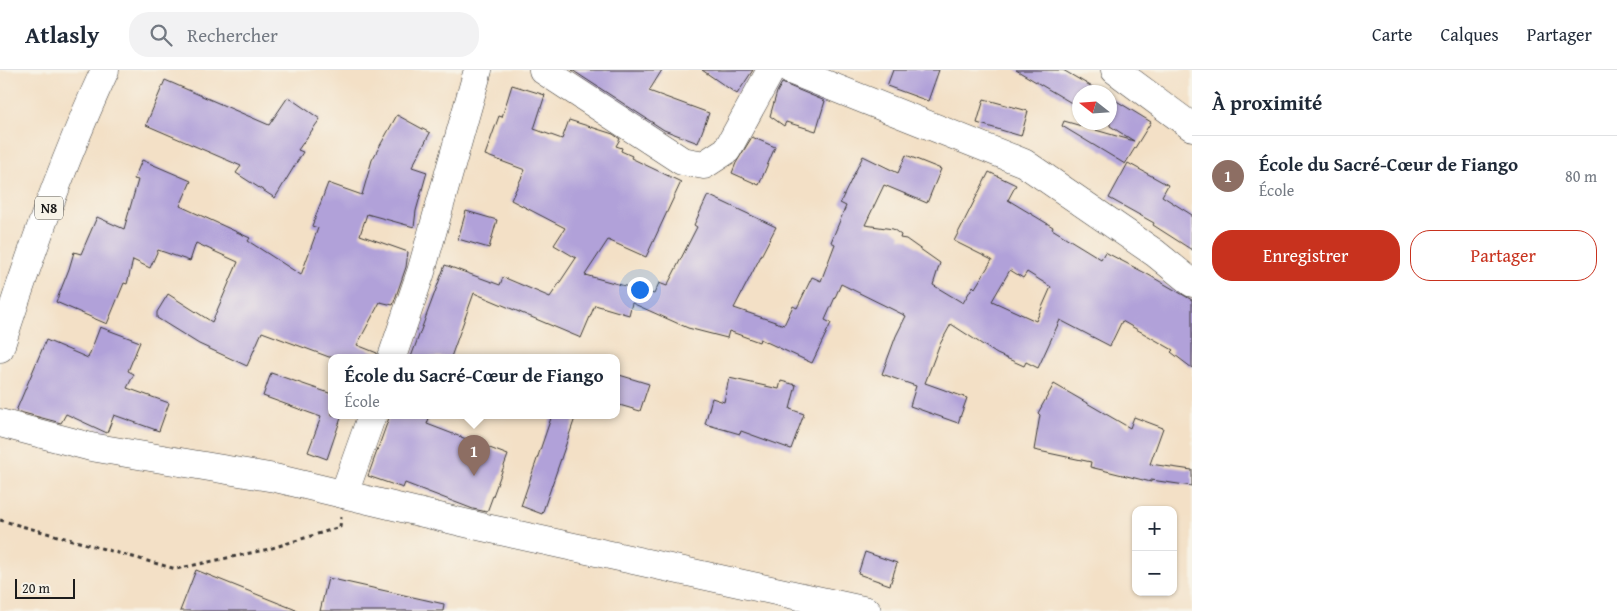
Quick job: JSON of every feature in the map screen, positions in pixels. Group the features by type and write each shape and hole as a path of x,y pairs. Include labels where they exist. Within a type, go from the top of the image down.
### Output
{"main road":[{"name":"N8","path":"0,348 27,263 90,103 105,70"},
{"path":"393,354 421,272 478,70"},
{"path":"544,70 682,162 704,165 727,150 771,70"},
{"path":"790,70 1024,163 1155,253 1192,283"},
{"path":"1115,70 1192,127"},
{"path":"344,494 371,419"},
{"path":"0,423 92,447 275,478 482,527 867,611"}],"path":[{"path":"0,520 176,569 268,549 340,527 344,494"}],"building":[{"path":"572,70 662,70 649,91 709,113 698,143 664,130"},
{"path":"702,70 753,70 737,94"},
{"path":"893,70 939,70 928,101 887,86"},
{"path":"1016,70 1063,70 1089,85 1072,85 1072,103"},
{"path":"165,80 269,125 288,97 320,119 298,150 303,152 275,198 236,173 241,166 146,125"},
{"path":"782,83 825,101 816,131 786,122 784,126 770,116 777,92"},
{"path":"512,85 545,95 534,129 562,139 569,120 613,134 620,139 616,146 622,148 621,151 632,156 631,158 681,182 646,257 608,240 585,275 654,294 659,283 667,286 697,227 694,225 708,195 776,227 734,308 784,325 793,306 797,308 812,277 821,281 835,244 831,242 846,206 840,203 863,156 898,173 906,155 941,169 927,203 884,185 865,225 893,229 901,235 900,238 906,239 940,263 933,285 963,303 973,286 975,288 992,260 954,241 989,172 1016,185 1008,200 1053,227 1052,229 1101,259 1105,252 1192,300 1192,368 1171,352 1173,350 1122,321 1110,346 1060,320 1038,368 1026,362 1024,366 997,354 951,324 939,346 925,383 967,398 958,423 910,406 916,386 882,374 896,336 906,316 841,284 825,320 831,323 812,363 760,339 759,342 729,331 727,338 688,328 632,303 629,315 595,305 581,338 474,293 452,354 412,354 445,265 500,285 503,277 550,297 576,258 554,245 565,228 511,200 525,170 485,155 499,116 502,117","holes":["1010,270 1023,278 1027,272 1051,287 1036,321 992,301"]},
{"path":"984,99 1028,111 1021,136 977,123"},
{"path":"1117,101 1151,122 1125,164 1062,126 1064,121 1072,123 1072,130 1096,130 1134,141 1116,130"},
{"path":"397,115 430,133 412,167 427,172 416,211 414,227 367,214 360,235 408,252 406,267 393,305 380,302 357,345 377,354 328,354 328,357 262,332 247,366 199,344 157,318 157,312 168,294 212,322 238,262 196,243 190,261 158,250 150,268 133,260 127,284 124,283 107,324 56,302 74,252 81,254 97,217 124,229 138,180 134,179 142,160 191,181 180,206 250,238 248,241 301,275 318,228 312,226 328,183 362,195 372,160"},
{"path":"752,137 775,147 759,185 732,173"},
{"path":"1128,163 1168,185 1162,196 1192,215 1192,250 1153,225 1154,223 1109,198"},
{"path":"466,211 497,220 489,248 458,239"},
{"path":"100,327 140,342 128,371 134,374 127,388 169,403 159,431 114,415 107,433 66,414 61,423 16,411 46,340 88,358"},
{"path":"271,373 328,393 328,419 341,419 327,459 308,452 321,417 263,396"},
{"path":"620,375 649,384 640,411 620,405"},
{"path":"729,378 779,389 781,381 796,385 790,409 804,414 791,449 741,431 740,434 705,424 712,398 724,402"},
{"path":"1054,384 1130,428 1134,417 1163,428 1150,464 1192,470 1192,486 1151,480 1151,482 1090,467 1091,462 1034,450 1040,415 1038,413"},
{"path":"389,419 429,419 427,424 508,455 487,512 473,509 405,483 403,488 368,476"},
{"path":"551,419 575,419 542,514 521,506"},
{"path":"865,552 897,563 890,585 858,574"},
{"path":"196,570 296,610 296,611 180,611"},
{"path":"328,578 444,604 443,611 320,611"}],"place":[{"name":"École du Sacré-Cœur de Fiango","path":"474,476"}]}
